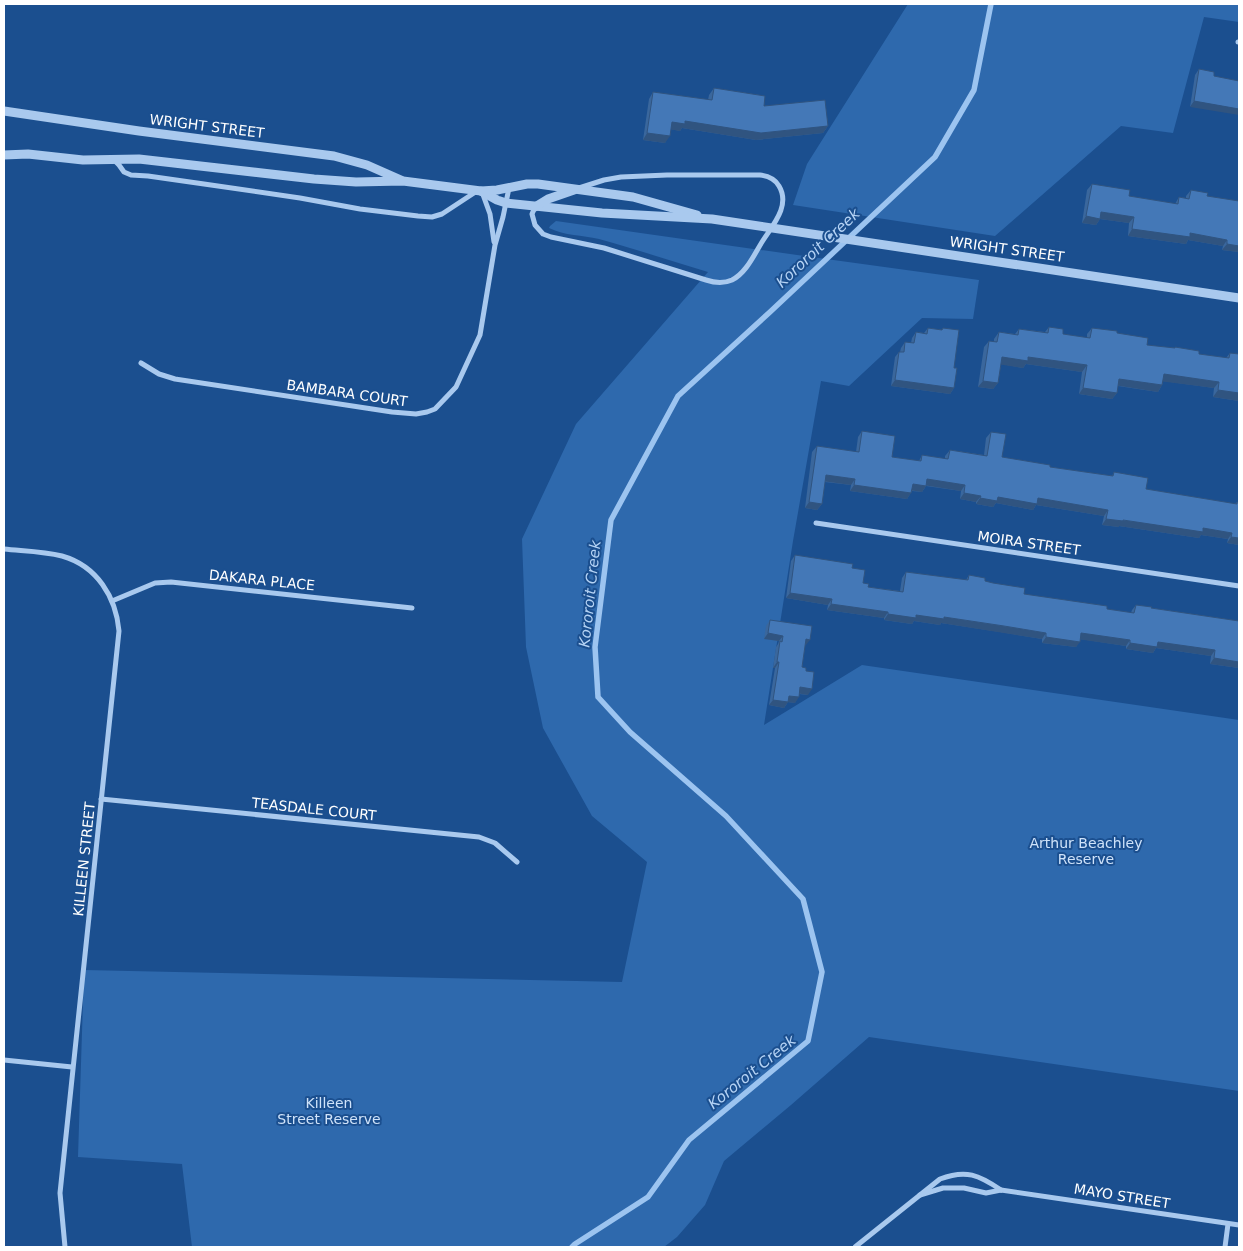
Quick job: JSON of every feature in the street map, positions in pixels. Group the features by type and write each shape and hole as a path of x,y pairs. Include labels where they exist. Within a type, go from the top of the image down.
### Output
{"street":[{"name":"WRIGHT STREET","path":"4,111 334,156 367,165 403,181"},
{"name":"WRIGHT STREET","path":"4,155 28,154 83,160 150,160 329,180 356,182 403,181 479,191 538,184 633,197 712,219"},
{"name":"WRIGHT STREET","path":"112,160 131,176 148,176 300,198 360,209 418,216 432,217 442,214 479,191"},
{"name":"WRIGHT STREET","path":"535,207 532,215 535,225 543,234 550,238 604,248 706,280 724,283 737,277 745,269 780,214 783,203 781,190 776,182 768,177 755,174 620,177 576,189"},
{"name":"BAMBARA COURT","path":"141,363 159,374 175,379 392,412 416,414 436,409 456,387 480,335 495,244 509,188"},
{"path":"535,207 548,199 576,189"},
{"name":"WRIGHT STREET","path":"479,191 506,203 630,215 712,219 1239,298"},
{"name":"BAMBARA COURT","path":"479,191 490,214 495,244"},
{"name":"MOIRA STREET","path":"816,523 1239,586"},
{"name":"KILLEEN STREET","path":"4,549 53,554 83,566 92,573 107,591 116,611 118,621 119,644 72,1067 60,1193 65,1247"},
{"name":"DAKARA PLACE","path":"112,601 155,583 171,582 412,608"},
{"name":"TEASDALE COURT","path":"101,799 478,838 495,843 517,862"},
{"path":"4,1060 72,1067"},
{"name":"MAYO STREET","path":"920,1195 940,1179 952,1174 972,1174 985,1179 1001,1190"},
{"name":"MAYO STREET","path":"920,1195 943,1188 964,1188 986,1193 1001,1190 1239,1225"},
{"path":"855,1247 920,1195"},
{"path":"1225,1247 1228,1224"}],"green space":[{"path":"908,4 1239,4 1239,22 1204,17 1173,133 1121,126 995,236 793,205 807,164"},
{"path":"556,221 979,280 973,319 922,318 849,386 821,381 764,725 862,665 1239,720 1239,1091 869,1037 724,1161 705,1205 677,1237 664,1247 192,1247 182,1164 78,1157 84,970 622,982 647,862 592,816 543,728 526,647 522,539 576,424 708,272 599,239 567,234 549,228"}],"building":[{"path":"1199,69 1214,72 1214,76 1239,81 1239,109 1194,101"},
{"path":"714,88 765,96 764,106 825,100 828,126 761,133 685,121 685,124 672,122 670,136 647,133 653,92 712,100"},
{"path":"1092,184 1130,190 1129,196 1178,204 1179,197 1189,199 1191,190 1208,193 1207,196 1239,201 1239,246 1227,244 1227,240 1190,233 1190,237 1132,229 1134,217 1101,212 1100,219 1086,216"},
{"path":"1049,327 1063,329 1063,334 1090,338 1092,328 1117,331 1117,333 1148,338 1147,345 1199,351 1199,354 1229,358 1230,353 1239,354 1239,393 1218,390 1219,382 1164,374 1162,385 1119,379 1117,393 1083,388 1087,365 1028,357 1028,361 1002,357 998,383 983,381 989,341 997,342 999,332 1018,335 1019,329 1048,333"},
{"path":"928,328 959,330 954,368 957,368 954,388 895,380 899,352 904,352 905,342 914,343 916,332 927,334"},
{"path":"862,431 895,436 892,457 921,461 922,455 948,459 950,450 987,456 991,432 1006,434 1002,457 1050,465 1050,467 1113,476 1114,472 1148,478 1146,489 1237,504 1239,502 1239,538 1231,537 1232,533 1203,528 1203,532 1106,519 1108,510 1038,498 1037,504 998,497 997,501 980,498 981,496 964,493 965,485 927,479 926,486 913,484 911,493 854,485 855,479 826,475 822,504 809,502 817,446 859,452"},
{"path":"795,555 853,564 852,568 865,570 863,583 869,584 868,587 903,592 906,572 968,580 969,575 985,578 985,581 993,583 1025,588 1024,594 1107,606 1107,609 1134,613 1136,605 1239,621 1239,662 1214,658 1215,650 1158,642 1157,647 1130,643 1130,640 1081,633 1080,642 1046,637 1046,633 1004,626 944,617 944,619 916,615 916,618 831,604 832,599 790,593"},
{"path":"770,620 812,626 810,640 806,639 802,667 806,668 806,671 814,672 812,689 800,687 799,697 789,696 788,702 773,700 780,641 782,642 783,636 768,633"}],"waterway":[{"name":"Kororoit Creek","path":"572,1247 648,1197 689,1140 808,1041 822,972 803,899 726,816 630,732 598,697 595,647 611,520 678,396 935,157 974,90 991,4"}],"park label":[{"name":"Arthur Beachley Reserve","path":"1086,852"},
{"name":"Killeen Street Reserve","path":"329,1112"}]}
